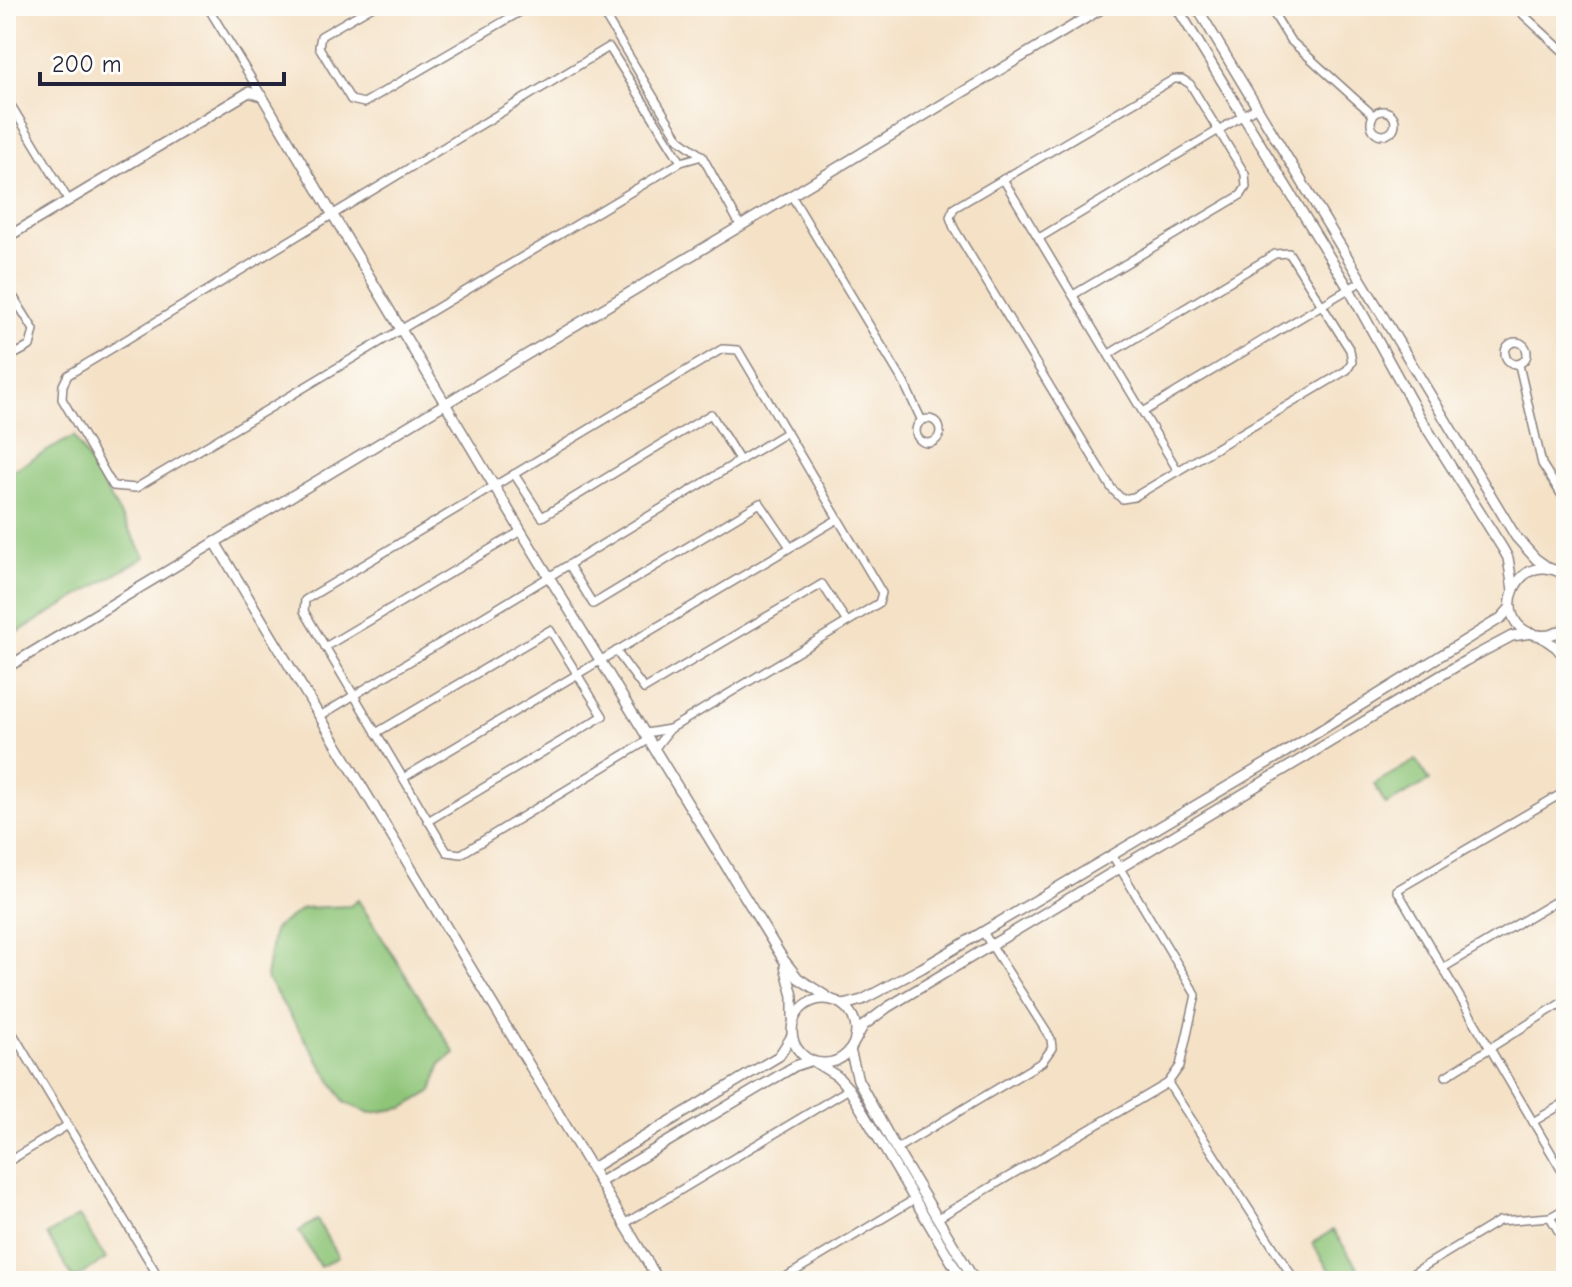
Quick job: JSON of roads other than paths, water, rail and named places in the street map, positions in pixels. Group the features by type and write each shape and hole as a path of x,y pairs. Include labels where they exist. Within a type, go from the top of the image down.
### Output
{"street":[{"path":"207,6 494,487 783,959 798,978 844,1005 855,1022 853,1046 858,1080 975,1281"},
{"path":"373,6 321,36 319,47 351,100 364,103 530,6"},
{"path":"599,6 679,139 702,156 740,225"},
{"path":"6,668 1106,6"},
{"path":"1176,6 1349,289 1421,419 1508,558 1513,590 1511,607 1518,623 1556,647 1566,659"},
{"path":"1196,6 1516,537 1536,559 1565,575"},
{"path":"1269,6 1290,40 1373,115"},
{"path":"1514,6 1566,54"},
{"path":"614,31 609,47 68,375 63,385 62,399 113,486 136,488 681,162 702,156"},
{"path":"609,47 681,162"},
{"path":"1073,295 1241,195 1246,187 1245,174 1190,84 1182,79 1174,79 954,208 950,217 954,228 1112,489 1122,499 1134,497 1178,471 1347,370 1352,362 1350,350 1289,253 1275,254 1109,354"},
{"path":"6,238 249,92 262,96"},
{"path":"6,97 69,201"},
{"path":"1039,238 1257,107"},
{"path":"1003,179 1178,471"},
{"path":"791,195 904,383 922,421"},
{"path":"1143,412 1362,281"},
{"path":"6,285 34,330 30,346 6,359"},
{"path":"722,349 738,350 882,593 879,603 461,854 447,852 304,611 305,600 494,487 722,349"},
{"path":"1519,365 1542,464 1566,502"},
{"path":"514,474 542,517 711,414 740,461"},
{"path":"320,716 787,432"},
{"path":"569,565 593,604 760,503 790,547"},
{"path":"403,778 838,519"},
{"path":"325,647 521,531"},
{"path":"215,542 659,1281"},
{"path":"1513,590 1528,572 1550,569"},
{"path":"616,651 644,689 822,584 847,622"},
{"path":"844,1005 862,1000 983,932 1284,753 1501,618 1511,607"},
{"path":"600,1182 795,1066 835,1062 853,1046 863,1026 888,1007 993,947 1465,661 1512,636 1550,635 1566,627"},
{"path":"376,733 550,630 603,716 428,821"},
{"path":"651,740 670,729"},
{"path":"1566,791 1397,890 1566,1178"},
{"path":"938,1218 1168,1083 1180,1066 1196,995 1112,855"},
{"path":"1443,968 1566,895"},
{"path":"896,1149 1050,1055 1051,1039 983,932"},
{"path":"783,959 793,996 792,1036 798,1052 837,1076 849,1089 963,1281"},
{"path":"793,1022 797,1013 813,1001 832,1000"},
{"path":"1446,1076 1566,1000"},
{"path":"6,1022 161,1281"},
{"path":"592,1168 779,1056 792,1036"},
{"path":"1168,1083 1295,1281"},
{"path":"624,1224 849,1089"},
{"path":"1533,1122 1566,1102"},
{"path":"6,1163 68,1125"},
{"path":"779,1281 915,1199"},
{"path":"1400,1281 1499,1221 1550,1217 1566,1208"},
{"path":"1550,1217 1566,1244"}]}
